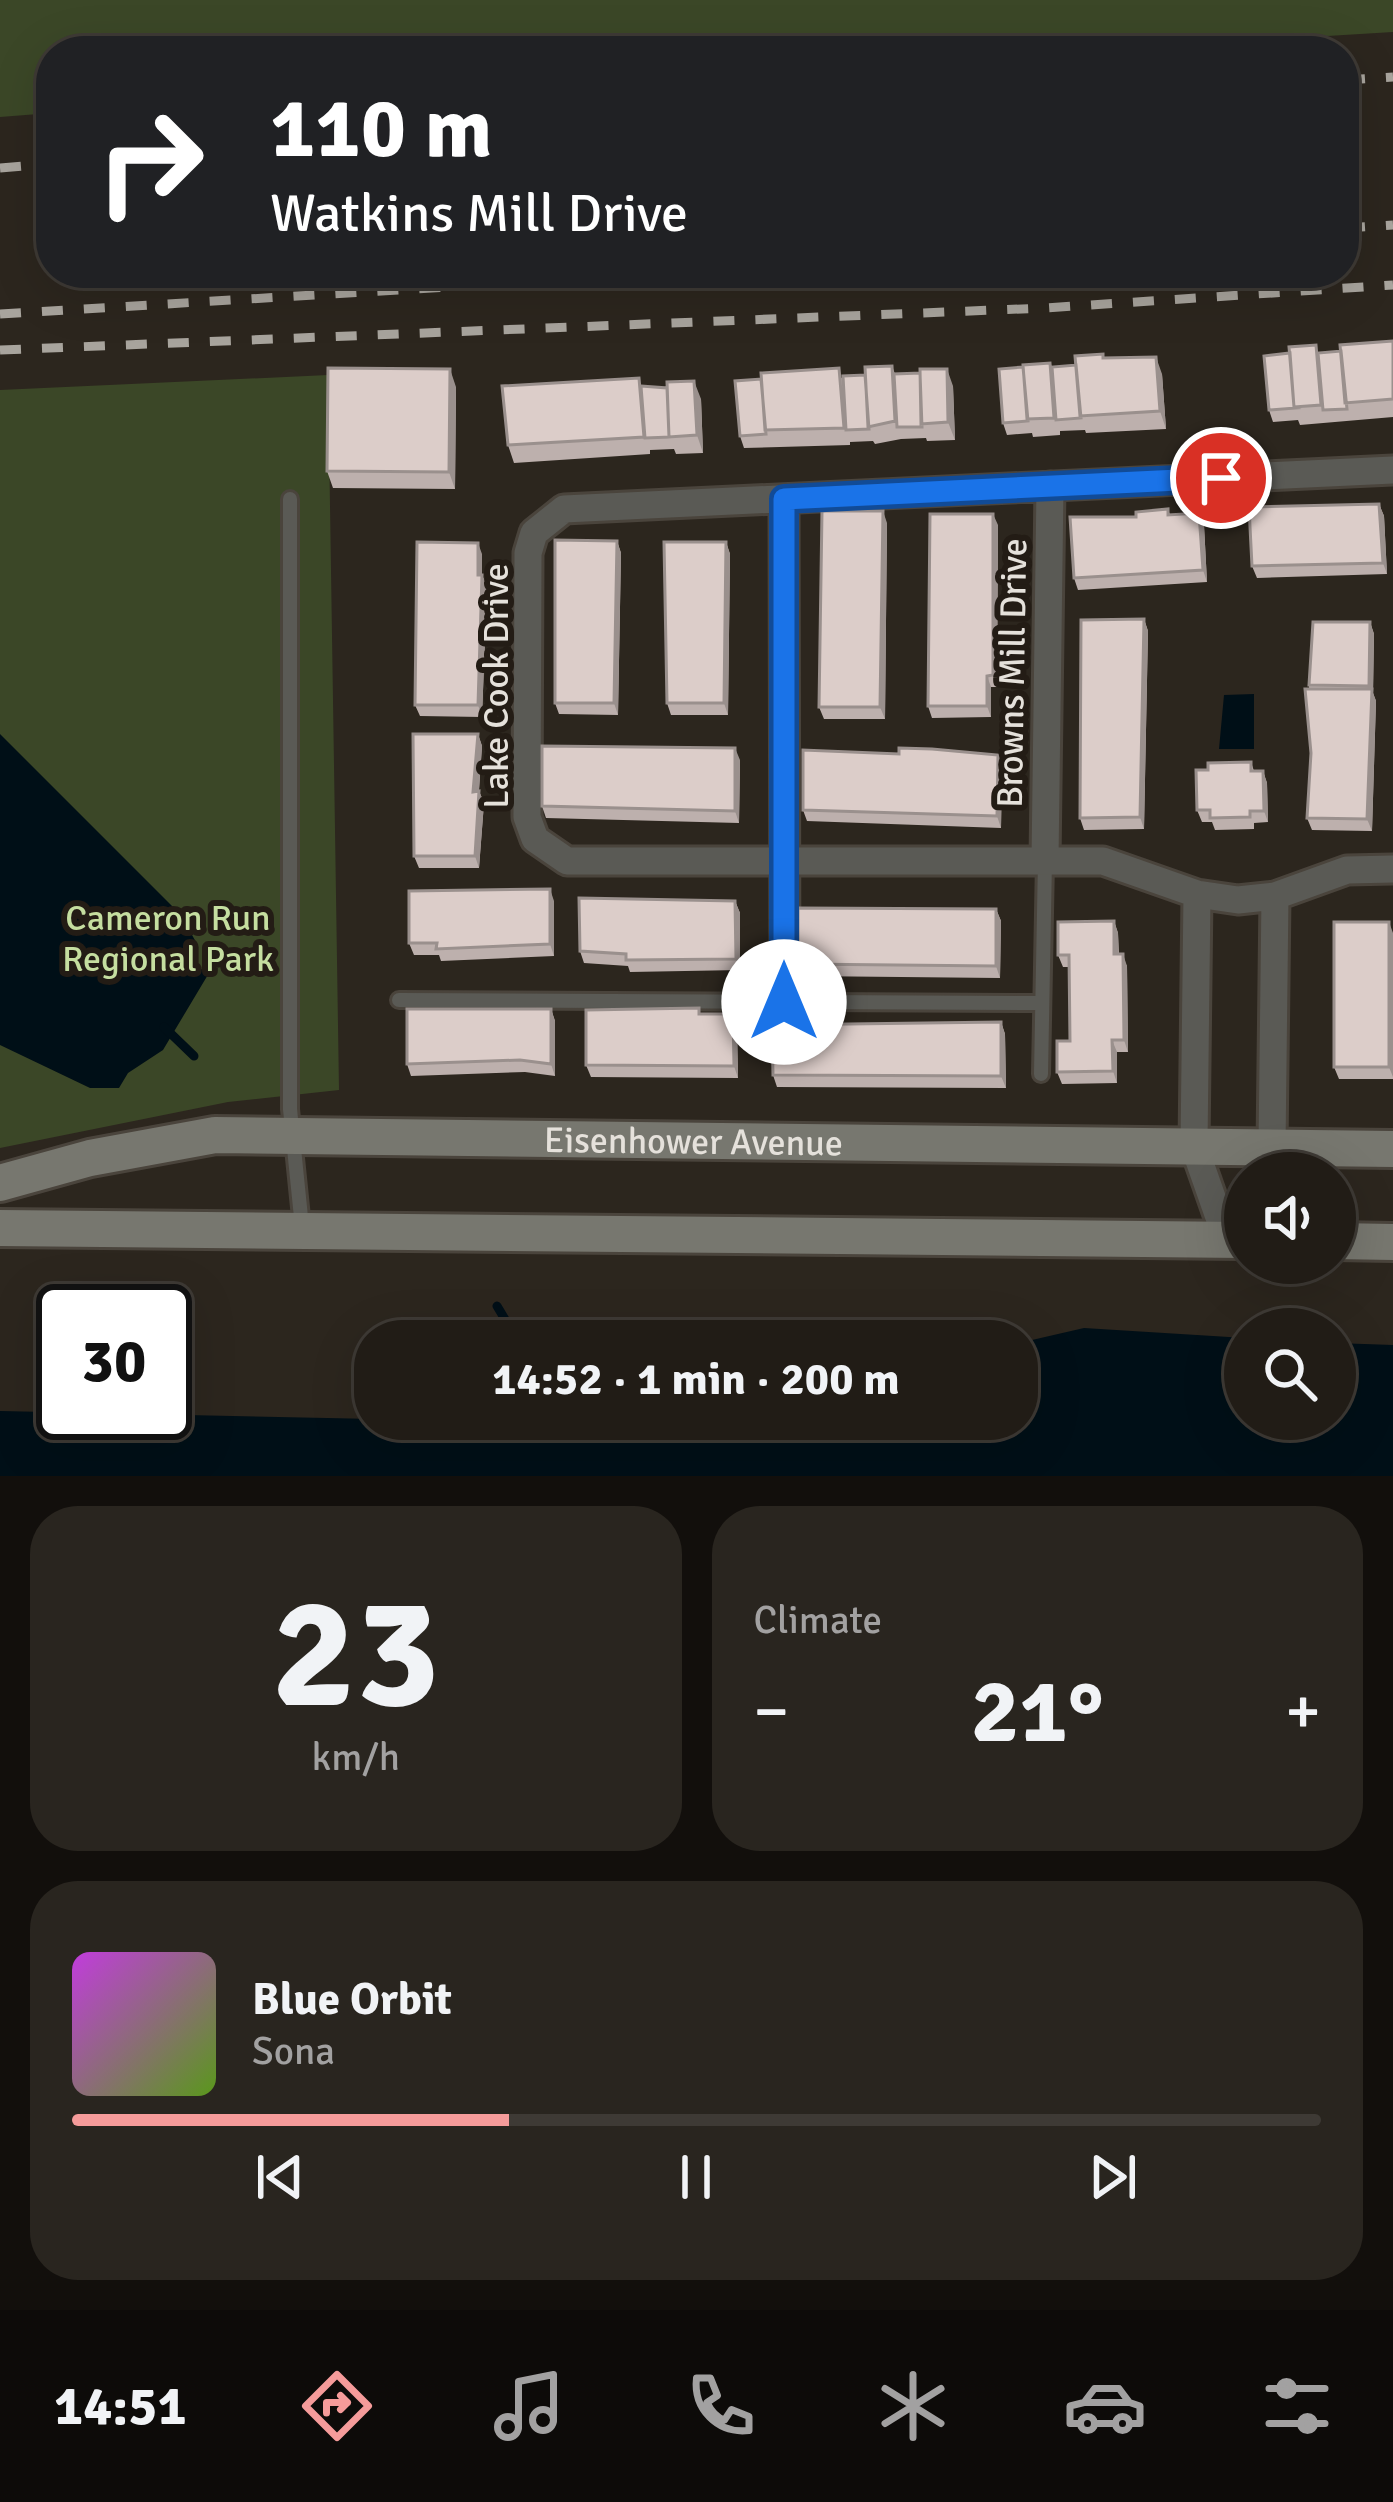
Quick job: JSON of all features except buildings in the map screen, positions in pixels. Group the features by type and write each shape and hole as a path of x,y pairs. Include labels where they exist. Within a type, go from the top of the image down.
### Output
{"main road":[{"name":"Eisenhower Avenue","path":"0,1183 90,1158 215,1135 1194,1146 1224,1152"},
{"name":"Eisenhower Avenue","path":"1356,1152 1393,1149"},
{"path":"0,1228 302,1227 1224,1240"},
{"path":"1356,1241 1393,1242"}],"street":[{"path":"784,1002 784,499 1393,470"},
{"name":"Browns Mill Drive","path":"1045,860 1050,486"},
{"name":"Lake Cook Drive","path":"784,499 564,509 534,533 528,553 527,817 535,839 567,861 784,862"},
{"path":"784,862 1103,861 1197,895 1238,900 1275,896 1328,873 1393,869"},
{"path":"1197,895 1194,1146 1224,1213"},
{"path":"1265,1152 1275,896"}],"lane":[{"path":"290,499 292,1135 302,1227"},
{"path":"1041,1074 1045,860"},
{"path":"399,1000 1042,1003"}],"green space":[{"path":"0,0 1393,0 1393,32 1327,36 36,36 36,114 0,117"},
{"name":"Cameron Run Regional Park","path":"328,375 339,1090 228,1102 0,1148 0,390"}],"shaded area":[{"path":"1254,694 1254,749 1219,749 1224,695"},
{"path":"0,734 180,914 196,942 197,967 209,973 163,1050 128,1073 119,1088 90,1088 0,1045"},
{"path":"1084,1328 1224,1337 1224,1440 1356,1440 1356,1344 1393,1345 1393,1476 0,1476 0,1411 36,1412 36,1440 192,1440 192,1415 354,1419 354,1440 1038,1440 1038,1339"}],"waterway":[{"path":"164,1027 194,1056"},
{"path":"497,1306 505,1320"}],"railway":[{"path":"1359,79 1393,77"},
{"path":"0,168 36,165"},
{"path":"1359,227 1393,225"},
{"path":"1359,287 1393,285"},
{"path":"0,314 431,288"},
{"path":"0,350 1045,308 1348,288"}],"route":[{"path":"784,1002 784,499 1221,478"}]}
